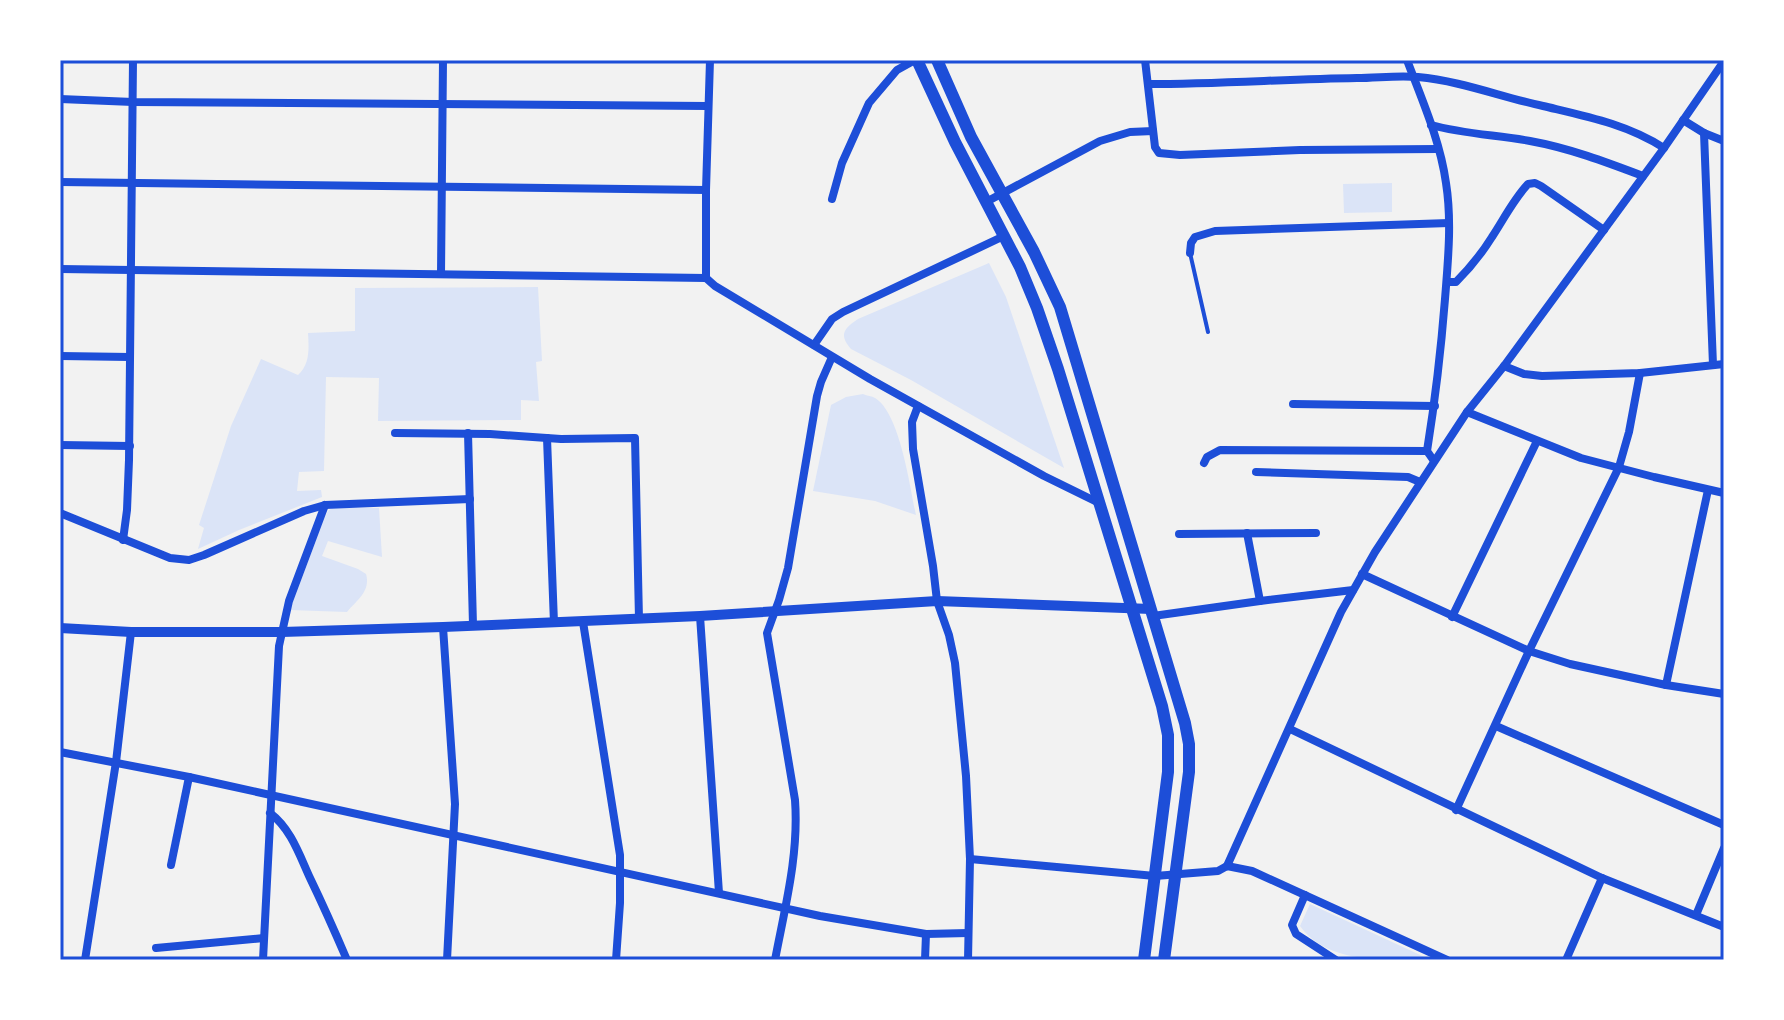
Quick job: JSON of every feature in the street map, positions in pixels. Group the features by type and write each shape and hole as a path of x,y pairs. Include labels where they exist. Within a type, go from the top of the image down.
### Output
{"main road":[{"path":"916,60 1020,267 1046,331 1162,706 1168,735 1167,792 1144,960"},
{"path":"937,60 962,120 1034,252 1060,307 1181,706 1189,744 1189,772 1164,960"}],"street":[{"path":"123,540 130,446 133,60"},
{"path":"441,274 443,60"},
{"path":"706,278 710,60"},
{"path":"832,199 842,163 869,103 897,70 916,60"},
{"path":"1145,60 1157,151 1170,155 1438,149"},
{"path":"1407,60 1438,149 1446,181 1449,223 1447,282 1435,406 1427,451 1434,461"},
{"path":"970,859 1155,876 1218,871 1227,866 1335,625 1362,574 1467,412 1604,230 1724,61"},
{"path":"1148,84 1414,77 1454,82 1581,114 1645,136 1664,148"},
{"path":"60,99 708,106"},
{"path":"1683,120 1724,141"},
{"path":"1431,125 1588,155 1643,176"},
{"path":"986,202 1100,141 1130,132 1153,131"},
{"path":"1704,133 1713,365"},
{"path":"60,182 706,190"},
{"path":"1447,282 1456,282 1462,276 1528,184 1541,186 1604,230"},
{"path":"1190,253 1195,237 1215,231 1449,223"},
{"path":"814,345 832,319 843,312 1004,236"},
{"path":"60,269 706,278 832,357 1044,476 1099,503"},
{"path":"60,356 130,357"},
{"path":"775,960 792,868 796,819 767,639 768,628 783,586 792,546 817,396 832,357"},
{"path":"1504,366 1533,376 1640,373 1724,364"},
{"path":"1456,810 1619,467 1640,373"},
{"path":"1293,404 1435,406"},
{"path":"918,406 912,422 912,437 937,601 955,663 966,776 970,859 968,960"},
{"path":"1467,412 1581,458 1724,493"},
{"path":"395,433 635,438 639,619"},
{"path":"468,433 473,625"},
{"path":"547,438 554,623"},
{"path":"1452,617 1537,441"},
{"path":"60,445 130,446"},
{"path":"1204,463 1207,457 1220,450 1427,451"},
{"path":"1256,472 1408,477 1420,482"},
{"path":"1666,685 1708,490"},
{"path":"60,513 163,556 189,560 325,505 470,499"},
{"path":"263,960 282,632 289,601 325,505"},
{"path":"1247,533 1260,601"},
{"path":"1179,534 1316,533"},
{"path":"1362,574 1529,651 1570,664 1724,694"},
{"path":"60,628 131,632 282,632 583,622 937,601 1132,609 1152,613 1353,590"},
{"path":"700,616 719,893"},
{"path":"583,622 621,871 616,960"},
{"path":"443,627 455,804 447,960"},
{"path":"85,960 116,762 131,632"},
{"path":"1496,726 1724,825"},
{"path":"1290,729 1602,878 1724,927"},
{"path":"60,752 189,777 856,923 926,934 968,933"},
{"path":"171,865 189,777"},
{"path":"270,813 284,826 298,850 347,960"},
{"path":"1696,915 1724,848"},
{"path":"1227,866 1252,871 1447,960"},
{"path":"1566,960 1602,878"},
{"path":"1305,895 1292,925 1296,934 1336,960"},
{"path":"925,960 926,934"},
{"path":"156,948 264,938"}],"lane":[{"path":"1190,253 1208,332"}],"shaded area":[{"path":"1392,183 1392,212 1344,213 1343,184"},
{"path":"989,263 1006,297 1064,468 851,349 845,340 844,332 858,319"},
{"path":"538,287 542,361 536,362 539,401 521,400 521,420 378,421 379,378 326,377 324,471 299,472 297,491 321,490 322,497 198,549 204,528 199,525 231,426 261,359 298,375 307,361 308,333 355,331 355,288"},
{"path":"863,394 875,398 884,406 891,419 903,452 916,515 875,501 813,491 831,405 846,397"},
{"path":"332,508 379,508 382,557 328,541 322,556 366,574 365,590 347,612 290,610 324,519"},
{"path":"1310,904 1431,960 1360,958 1326,948 1300,926"}]}
